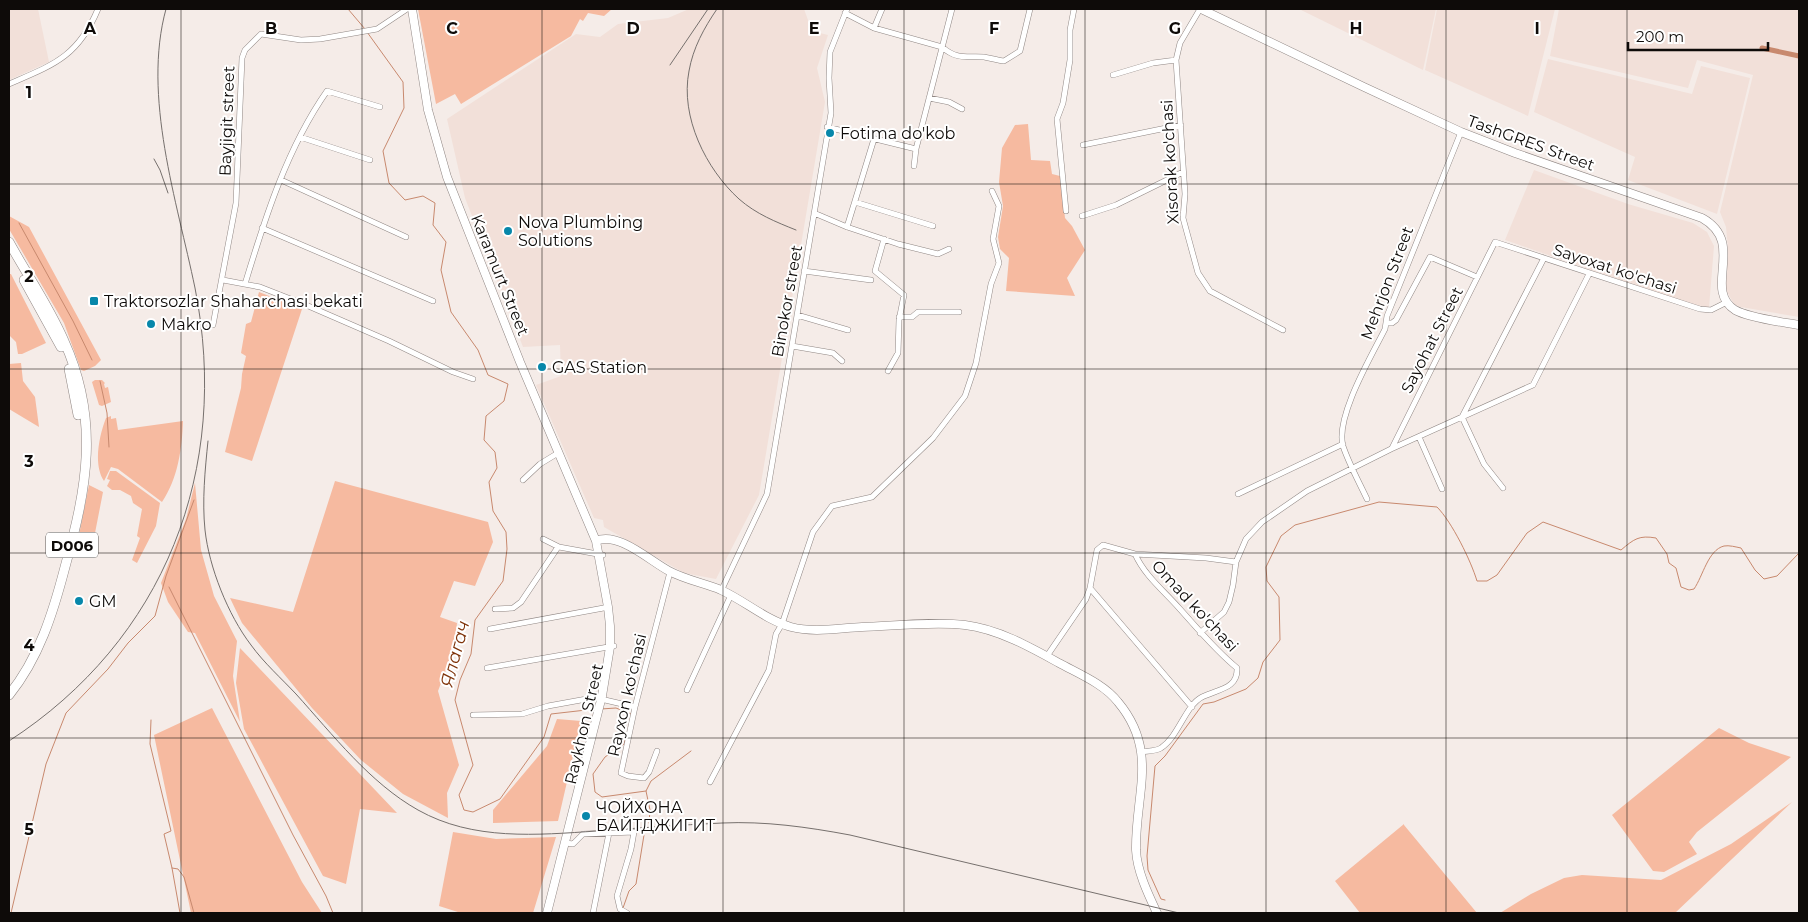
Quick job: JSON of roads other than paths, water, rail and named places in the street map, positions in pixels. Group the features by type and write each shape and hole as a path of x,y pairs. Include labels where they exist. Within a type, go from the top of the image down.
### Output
{"main road":[{"name":"Karamurt Street","path":"413,9 428,110 441,160 558,453 597,540"},
{"name":"TashGRES Street","path":"1200,9 1364,88 1461,132 1515,153 1696,215 1708,221 1717,230 1722,240 1724,251 1722,287 1727,302"},
{"name":"D006","path":"9,242 55,321 71,357 85,423 87,450 85,479 79,515 47,626 29,665 9,695"},
{"name":"D006","path":"9,254 53,331 76,383 81,453 75,509 61,564 39,632 24,664 9,687"},
{"path":"1727,302 1733,309 1742,313 1799,325"},
{"name":"Karamurt Street","path":"528,378 597,540"},
{"path":"597,540 610,539 620,541 670,572 721,590 782,624 795,628 964,625 997,633 1047,656 1101,687 1113,696 1130,720 1142,752 1137,854 1141,872 1157,913"},
{"name":"Raykhon Street","path":"552,913 600,718 612,647 610,606 597,540"},
{"name":"Raykhon Street","path":"547,913 568,843"}],"street":[{"path":"9,84 50,66 68,54 88,31 98,9"},
{"name":"Bayjigit street","path":"223,280 236,203 242,58 245,50 261,34 301,40 320,39 377,29 407,9"},
{"path":"874,28 882,9"},
{"path":"914,166 916,149 952,9"},
{"path":"846,11 874,28 942,47 949,53 965,58 983,57 1004,61 1020,51 1030,9"},
{"path":"1066,211 1057,119 1064,95 1070,60 1070,30 1074,9"},
{"name":"Xisorak ko'chasi","path":"1200,9 1180,43 1176,60 1185,194 1183,218 1198,273 1210,291 1283,330"},
{"name":"Binokor street","path":"721,590 767,494 831,113 830,52 846,11"},
{"path":"1112,75 1153,63 1176,60"},
{"path":"245,284 262,228 281,180 311,114 327,91 380,107"},
{"path":"929,98 949,102 962,109"},
{"path":"1083,145 1181,125"},
{"path":"828,127 916,149"},
{"name":"Mehrjon Street","path":"1367,499 1343,444 1343,423 1351,400 1386,323 1461,132"},
{"path":"300,137 370,160"},
{"path":"847,227 874,139"},
{"path":"1082,216 1116,205 1183,172"},
{"path":"281,180 406,237"},
{"path":"710,782 769,670 776,634 782,624 813,532 832,506 872,497 933,438 965,396 976,364 991,284 999,263 994,239 999,206 992,191"},
{"path":"855,202 933,226"},
{"path":"814,213 847,227 938,254 949,249"},
{"path":"262,228 433,301"},
{"path":"884,239 875,271 904,295 899,317 898,353 888,371"},
{"name":"Sayoxat ko'chasi","path":"1478,277 1495,242 1700,309 1711,310 1727,302"},
{"path":"1386,323 1396,320 1430,257 1478,277"},
{"path":"1462,417 1544,258"},
{"path":"804,270 871,280"},
{"path":"1200,633 1224,612 1233,585 1236,562 1246,539 1262,522 1307,491 1391,449 1532,385 1589,274"},
{"name":"Sayohat Street","path":"1391,449 1478,277"},
{"path":"213,325 223,280 245,284 306,305 389,341 453,372 473,378"},
{"path":"899,317 912,317 918,312 959,312"},
{"path":"797,315 848,330"},
{"path":"792,346 833,353 842,361"},
{"path":"1462,417 1484,464 1503,488"},
{"path":"1419,437 1442,490"},
{"path":"1238,494 1343,444"},
{"path":"523,480 540,464 558,453"},
{"path":"543,539 558,546 601,556"},
{"name":"Omad ko'chasi","path":"1047,656 1086,599 1090,588 1096,550 1102,545 1135,554 1206,558 1236,562"},
{"path":"495,609 513,608 521,602 558,546"},
{"name":"Omad ko'chasi","path":"1135,554 1142,568 1200,633 1221,655 1237,668 1235,681 1196,701 1172,738 1160,748 1142,752"},
{"name":"Rayxon ko'chasi","path":"657,751 649,772 644,778 621,773 635,706 670,572"},
{"path":"1090,588 1192,707"},
{"path":"687,690 731,595"},
{"path":"490,629 610,606"},
{"path":"487,668 612,647"},
{"path":"473,715 522,714 548,706 604,700 635,706"},
{"path":"568,843 576,842 582,834 634,832 617,896 620,909 626,913"},
{"path":"593,913 609,833"}],"waterway":[{"name":"Ялагач","path":"348,9 365,29"},
{"name":"Ялагач","path":"367,32 403,82 404,108 383,151 389,183 405,200 423,196 435,203 433,225 446,242 441,270 451,312 478,350 488,375 508,384 504,401 486,416 484,440 495,452 497,468 489,482 493,511 506,532 507,549 503,581 475,620 471,654 460,680 455,700 473,765 459,795 464,810 473,812 500,799 544,737 551,714 595,709"},
{"path":"1762,48 1799,56"},
{"path":"19,223 73,321 92,360"},
{"path":"100,381 107,413 109,447"},
{"path":"11,913 46,764 66,713 108,669 128,643 155,616 166,576 194,500"},
{"path":"1165,900 1161,899 1148,870 1147,856 1155,766 1165,756 1203,704 1214,702 1246,689 1258,678 1263,662 1280,640 1279,597 1267,581 1266,567 1281,536 1295,525 1379,502 1437,507 1449,522 1460,542 1477,581 1487,581 1497,575 1527,533 1543,522 1621,550 1637,539 1645,537 1656,538 1667,554 1669,563 1676,568 1681,587 1689,590 1694,589 1706,564 1718,548 1724,546 1741,548 1755,570 1764,579 1777,576 1799,553"},
{"path":"169,587 333,913"},
{"name":"Ялагач","path":"601,709 616,708 631,714"},
{"path":"151,720 150,744 171,831 164,834 180,913"},
{"name":"Ялагач","path":"628,730 624,744 605,757 593,774 595,792 602,797 646,791"},
{"path":"649,823 650,810 646,791 651,781 691,751"},
{"path":"623,908 629,891 636,884 644,835"},
{"path":"172,868 178,869 184,877 194,913"}],"railway":[{"path":"9,741 63,700 109,653 146,601 174,544 193,484 203,421 204,355 195,288 172,184 160,113 158,77 160,42 166,9"},
{"path":"670,65 708,9"},
{"path":"717,9 700,38 693,54 689,71 687,88 688,106 698,141 716,173 739,199 759,213 796,230"},
{"path":"154,159 168,193"},
{"path":"208,441 204,497 207,544 215,575 235,620 261,658 338,742 384,786 418,810 439,820 461,827 506,834 551,834 738,823 802,827 850,835 1179,913"}],"place":[{"name":"Fotima do'kob","path":"830,133"},
{"name":"Nova Plumbing Solutions","path":"508,231"},
{"name":"Traktorsozlar Shaharchasi bekati","path":"94,301"},
{"name":"Makro","path":"151,324"},
{"name":"GAS Station","path":"542,367"},
{"name":"GM","path":"79,601"},
{"name":"ЧОЙХОНА БАЙТДЖИГИТ","path":"586,816"}]}
